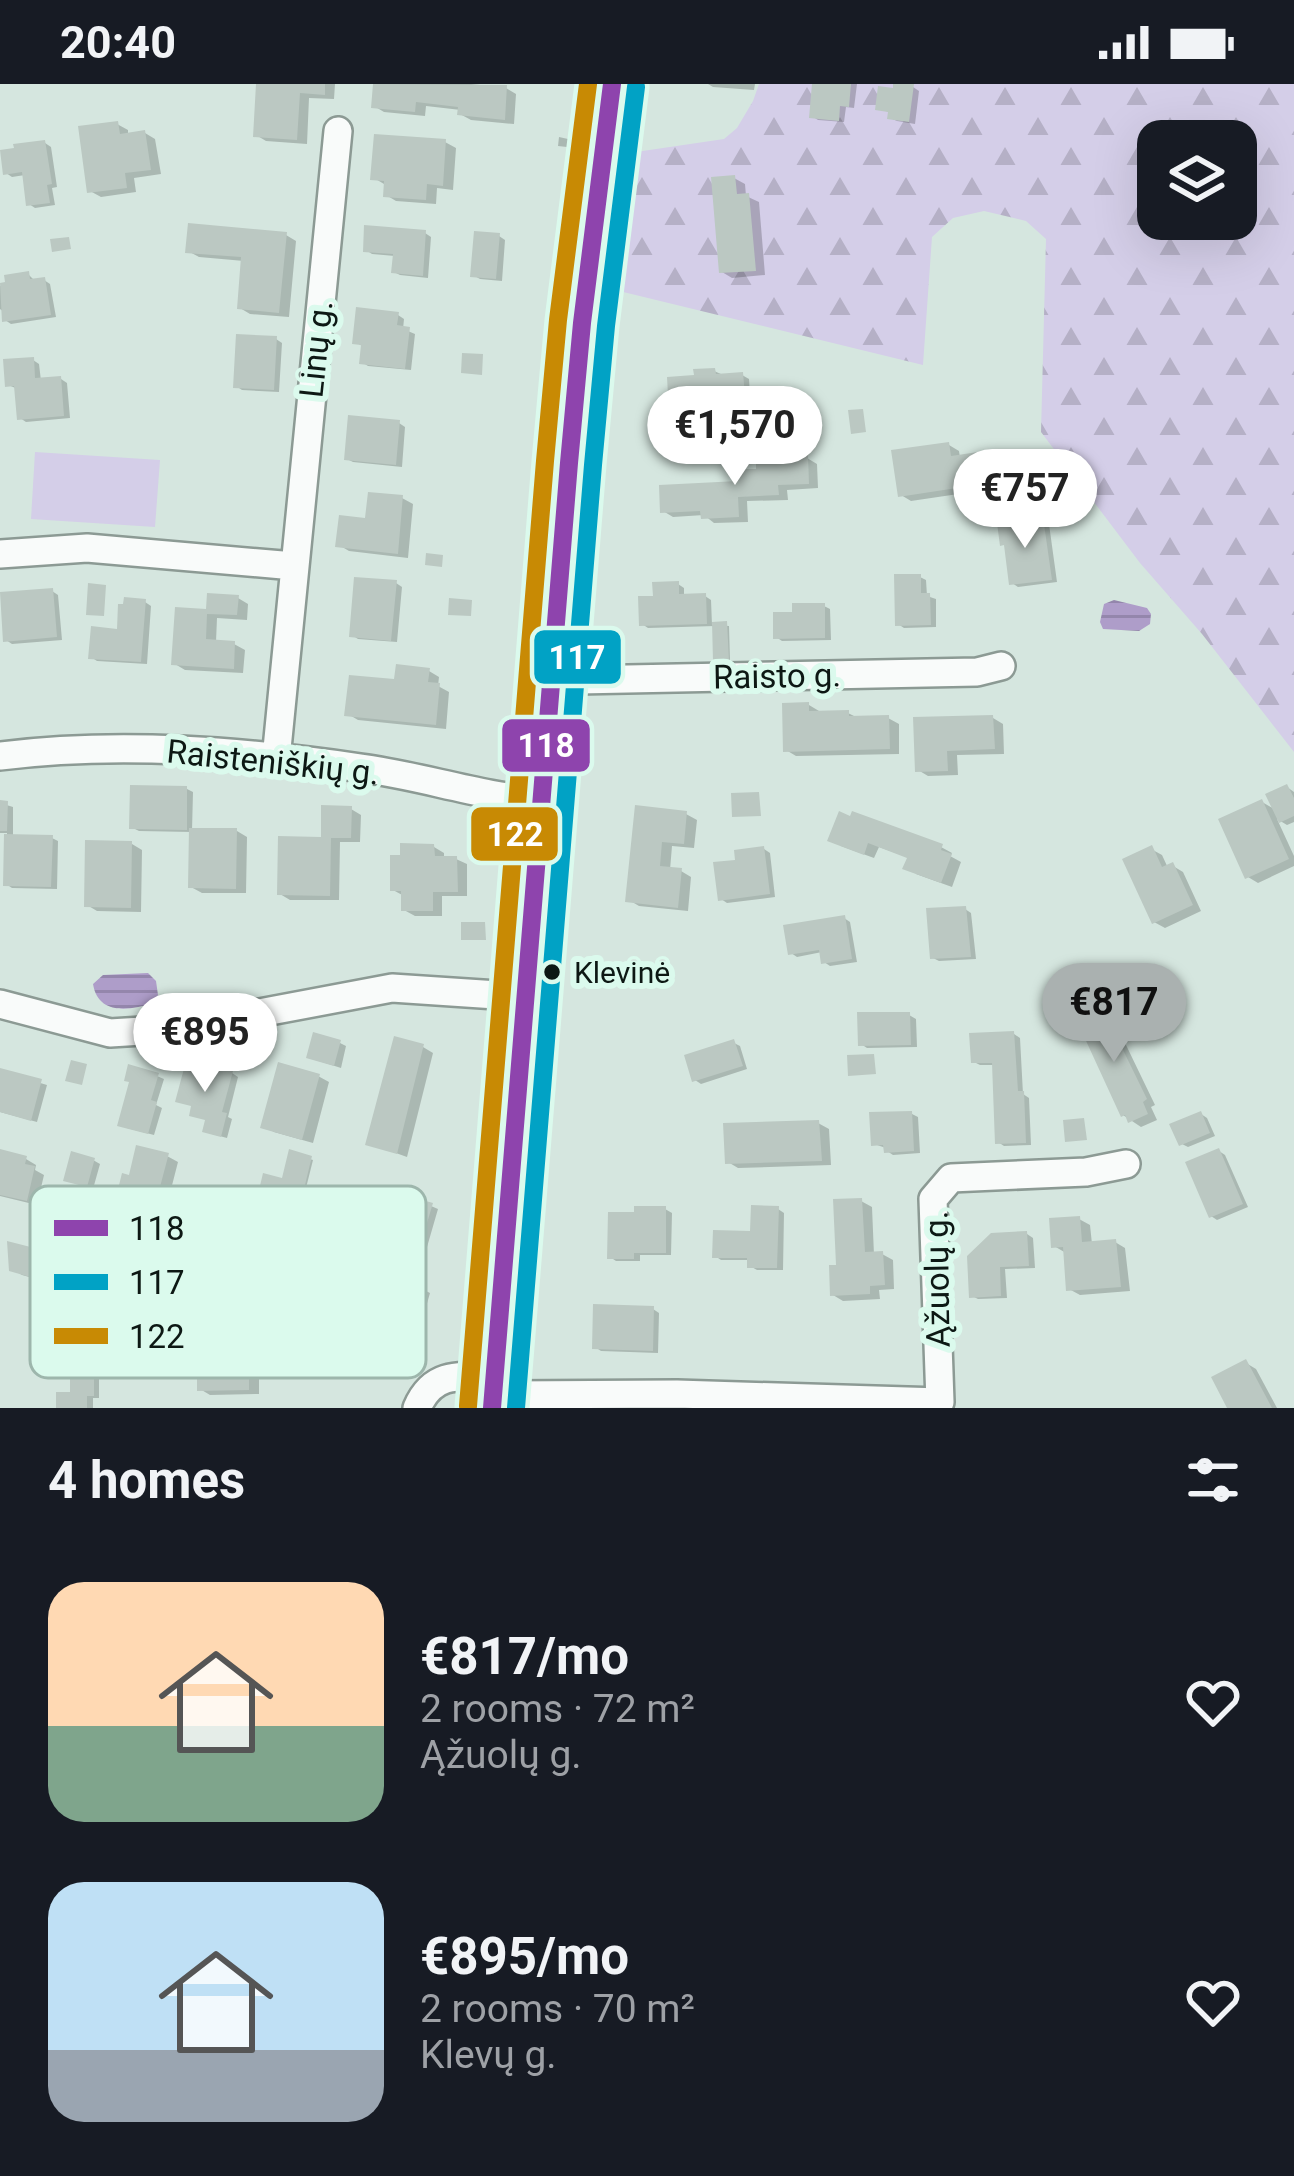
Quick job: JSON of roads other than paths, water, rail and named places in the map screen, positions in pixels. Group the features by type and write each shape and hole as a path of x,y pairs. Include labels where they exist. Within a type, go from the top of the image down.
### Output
{"main road":[{"path":"494,1394 582,322 612,84"}],"street":[{"name":"Linų g.","path":"276,759 338,131"},
{"path":"0,554 87,548 294,566"},
{"name":"Raisto g.","path":"552,678 977,672 1001,666"},
{"name":"Raisteniškių g.","path":"0,756 85,749 276,759 361,768 484,794 543,801"},
{"path":"0,1004 110,1033 176,1029 392,988 527,997"},
{"name":"Ąžuolų g.","path":"416,1408 424,1390 437,1381 464,1377 494,1394 940,1402 933,1199 951,1178 1086,1172 1126,1165"}],"place":[{"name":"Klevinė","path":"552,972"}]}
